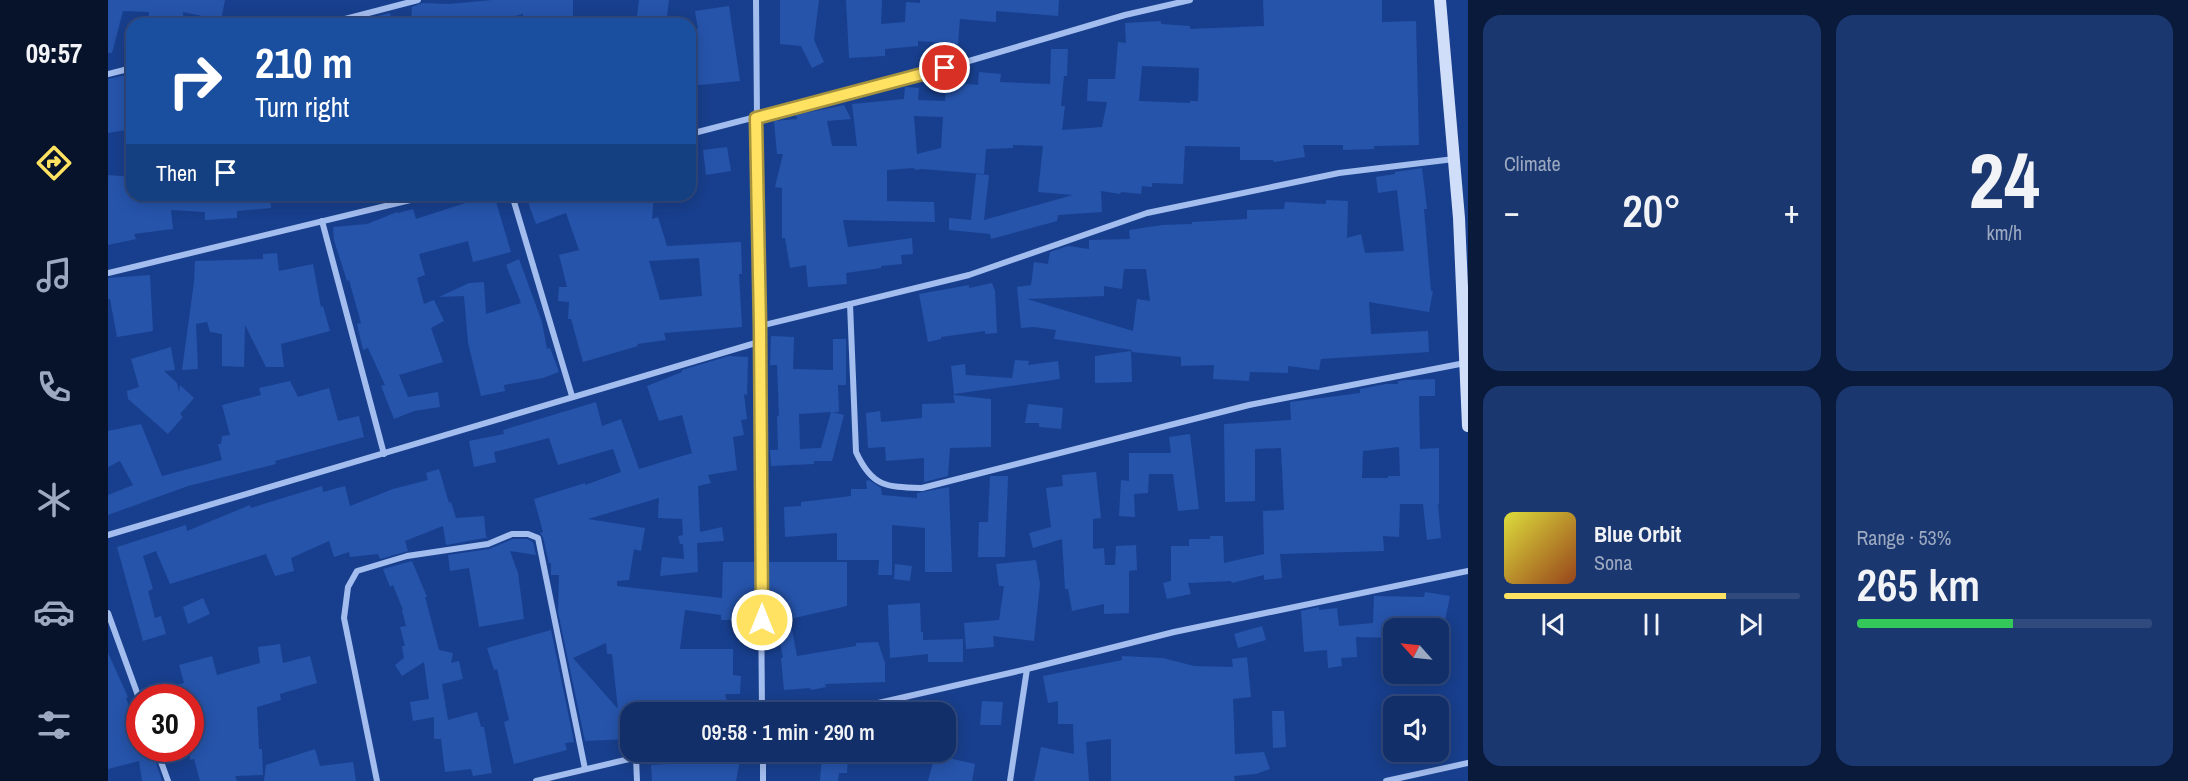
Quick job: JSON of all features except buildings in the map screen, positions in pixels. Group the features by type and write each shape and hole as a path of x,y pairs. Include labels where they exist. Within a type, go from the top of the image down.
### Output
{"street":[{"path":"349,18 418,0"},
{"path":"756,0 762,702"},
{"path":"696,133 945,68 1125,15 1190,0"},
{"path":"1440,0 1459,218 1468,426"},
{"path":"108,74 126,70"},
{"path":"760,326 969,275 1148,213 1339,173 1454,159"},
{"path":"108,273 406,201"},
{"path":"514,201 572,396"},
{"path":"322,221 384,454"},
{"path":"850,304 856,452 864,469 873,479 892,487 922,488 1249,405 1465,363"},
{"path":"108,535 759,342"},
{"path":"377,781 345,628 344,608 352,577 357,571 407,556 488,544 512,534 528,534 538,538 585,769"},
{"path":"883,702 1174,632 1468,572"},
{"path":"108,613 134,684"},
{"path":"1010,781 1027,669"},
{"path":"536,781 620,761"},
{"path":"161,762 168,781"},
{"path":"636,762 637,781"},
{"path":"763,762 763,781"},
{"path":"1386,781 1468,763"}],"route":[{"path":"762,620 756,118 945,68"}]}
